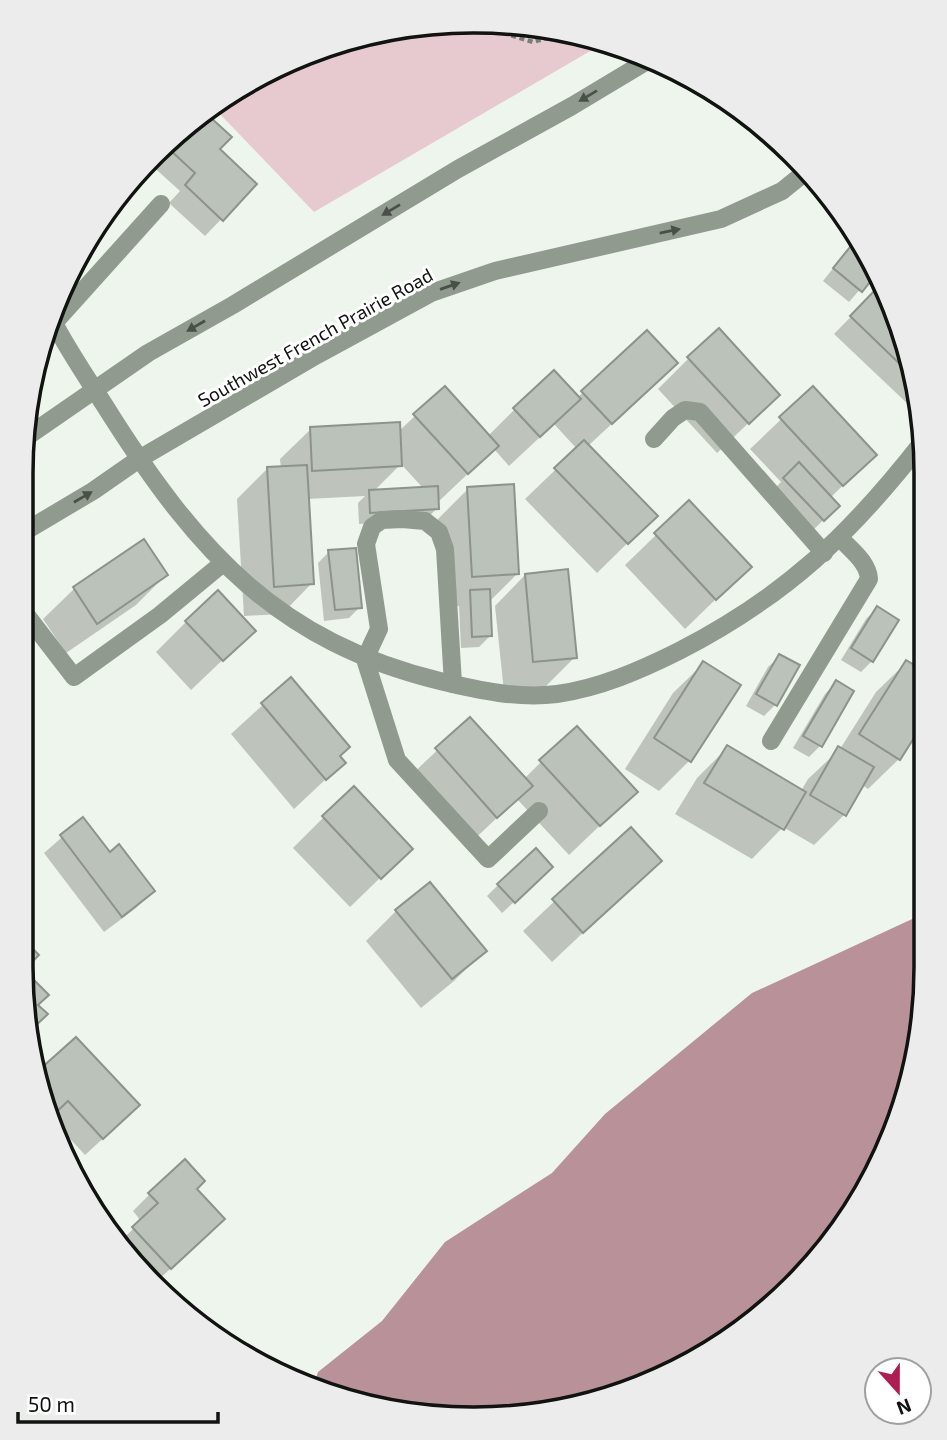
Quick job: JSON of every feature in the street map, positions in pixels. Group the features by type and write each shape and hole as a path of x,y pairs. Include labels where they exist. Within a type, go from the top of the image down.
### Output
{"street":[{"path":"36,430 148,353 233,305 458,169 639,66"},
{"name":"Southwest French Prairie Road","path":"33,526 93,491 139,459 317,355 431,293 495,271 721,219 782,191 799,177"},
{"path":"65,310 161,204"},
{"path":"58,329 139,459 183,519 223,563 267,603 365,659 414,675 486,692 535,695 559,693 605,682 648,666 710,635 750,611 840,538 913,453"},
{"path":"654,439 673,418 685,410 700,412 824,552"},
{"path":"453,684 445,549 439,532 425,521 382,520 372,527 366,544 379,628 365,659 397,760 488,859 539,811"},
{"path":"771,741 869,579 869,571 840,538"},
{"path":"33,625 74,677 160,615 223,563"}],"path":[{"path":"509,35 533,42 543,39"}],"shaded area":[{"path":"502,34 592,50 314,212 220,114 253,92 305,67 360,48 416,37"},
{"path":"914,918 910,1024 899,1080 880,1135 855,1187 823,1235 785,1278 764,1297 718,1333 668,1361 615,1383 559,1398 502,1406 445,1406 360,1392 316,1377 318,1372 382,1321 445,1242 552,1173 605,1114 752,993"}],"building":[{"path":"212,119 232,137 220,149 257,184 223,221 185,185 195,173 173,152"},
{"path":"851,246 870,282 862,292 833,268"},
{"path":"874,291 900,364 850,316"},
{"path":"719,328 780,395 749,424 687,357"},
{"path":"647,330 678,363 612,424 581,391"},
{"path":"554,370 581,399 540,437 513,408"},
{"path":"445,386 499,446 468,474 413,414"},
{"path":"813,386 877,455 843,486 779,417"},
{"path":"400,422 402,466 312,471 310,427"},
{"path":"584,440 658,516 628,544 554,468"},
{"path":"799,462 840,506 824,521 783,478"},
{"path":"307,465 314,584 274,587 267,467"},
{"path":"514,484 519,574 472,577 467,487"},
{"path":"438,486 439,509 370,513 369,490"},
{"path":"689,500 752,567 716,600 654,533"},
{"path":"144,539 168,575 97,624 73,587"},
{"path":"356,548 362,608 335,610 328,550"},
{"path":"568,569 577,658 533,662 525,574"},
{"path":"490,589 492,636 472,637 470,590"},
{"path":"218,590 256,631 223,661 185,621"},
{"path":"877,606 899,620 873,662 851,648"},
{"path":"779,654 800,665 777,706 756,694"},
{"path":"906,660 914,665 914,738 900,760 859,734"},
{"path":"703,661 741,685 691,762 654,738"},
{"path":"291,677 350,747 340,756 346,763 326,780 261,703"},
{"path":"836,680 854,691 822,747 803,736"},
{"path":"470,717 533,786 497,818 435,748"},
{"path":"577,726 638,792 600,826 539,760"},
{"path":"727,745 806,792 784,830 704,783"},
{"path":"838,746 874,767 846,816 810,795"},
{"path":"354,786 413,849 381,879 322,816"},
{"path":"83,817 110,852 119,844 155,891 122,917 60,835"},
{"path":"631,827 662,861 583,933 552,899"},
{"path":"536,848 553,867 515,903 497,884"},
{"path":"430,882 487,951 452,979 395,910"},
{"path":"33,949 39,955 33,961"},
{"path":"33,979 49,995 38,1005 48,1014 37,1024"},
{"path":"76,1037 140,1105 103,1139 68,1101 58,1111 45,1065"},
{"path":"185,1159 205,1181 197,1189 225,1219 171,1269 132,1227 158,1203 148,1193"}]}
